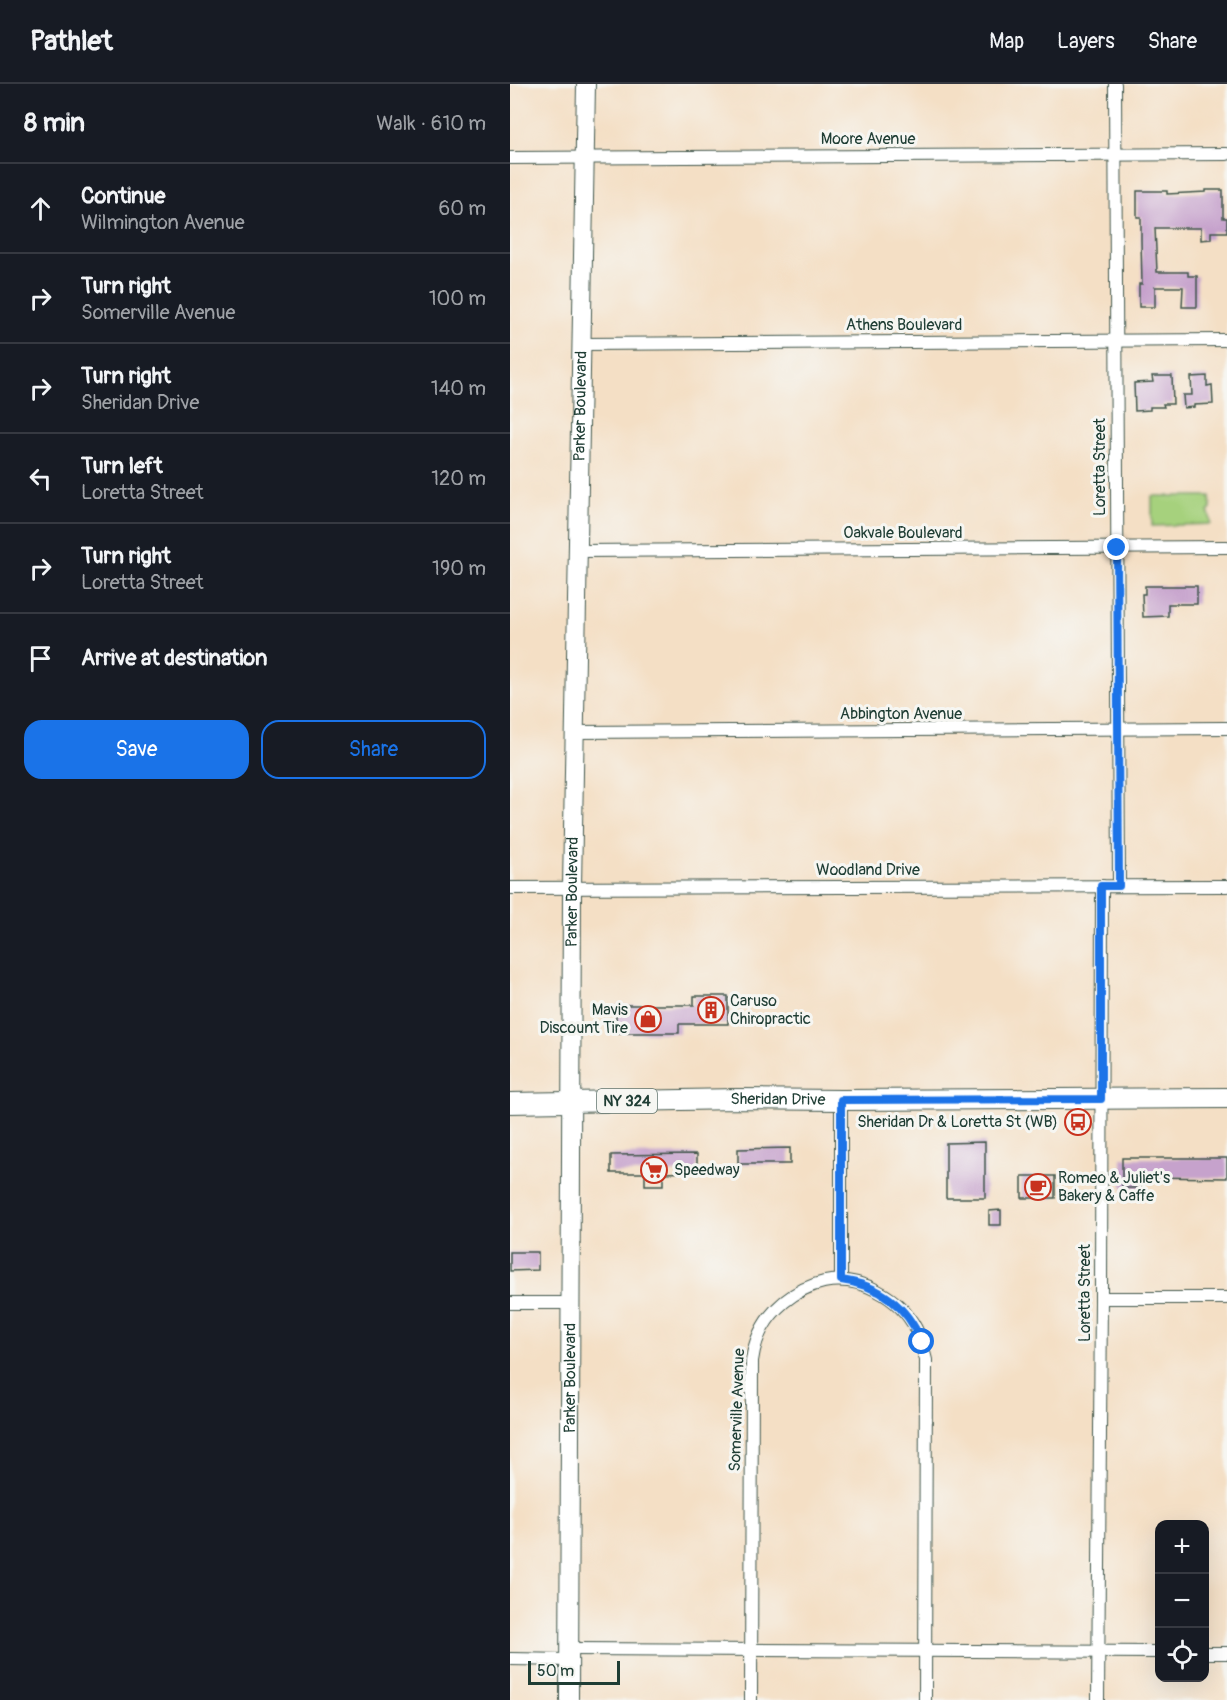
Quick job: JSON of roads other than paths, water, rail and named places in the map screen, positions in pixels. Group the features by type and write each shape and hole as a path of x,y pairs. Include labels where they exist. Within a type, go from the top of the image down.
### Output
{"main road":[{"name":"Sheridan Drive","path":"510,1103 738,1099 1227,1098"}],"street":[{"name":"Parker Boulevard","path":"569,1700 572,887 586,84"},
{"name":"Loretta Street","path":"1115,84 1119,886"},
{"name":"Moore Avenue","path":"510,158 1227,154"},
{"name":"Athens Boulevard","path":"582,344 1227,340"},
{"name":"Oakvale Boulevard","path":"578,551 1227,547"},
{"name":"Abbington Avenue","path":"575,732 1227,728"},
{"name":"Loretta Street","path":"1098,1700 1101,886"},
{"name":"Woodland Drive","path":"510,888 1227,886"},
{"path":"841,1100 841,1280 864,1285 896,1303 908,1316 922,1342 926,1360 925,1700"},
{"name":"Somerville Avenue","path":"751,1700 752,1361 754,1346 767,1319 792,1296 807,1287 841,1280"},
{"path":"1101,1298 1227,1298"},
{"path":"510,1303 571,1303"},
{"path":"510,1659 751,1650 1155,1652"},
{"path":"1209,1653 1227,1653"}],"place":[{"name":"Caruso Chiropractic","path":"711,1010"},
{"name":"Mavis Discount Tire","path":"648,1019"},
{"name":"Sheridan Dr & Loretta St (WB)","path":"1078,1122"},
{"name":"Speedway","path":"654,1170"},
{"name":"Romeo & Juliet's Bakery & Caffe","path":"1038,1187"}]}
